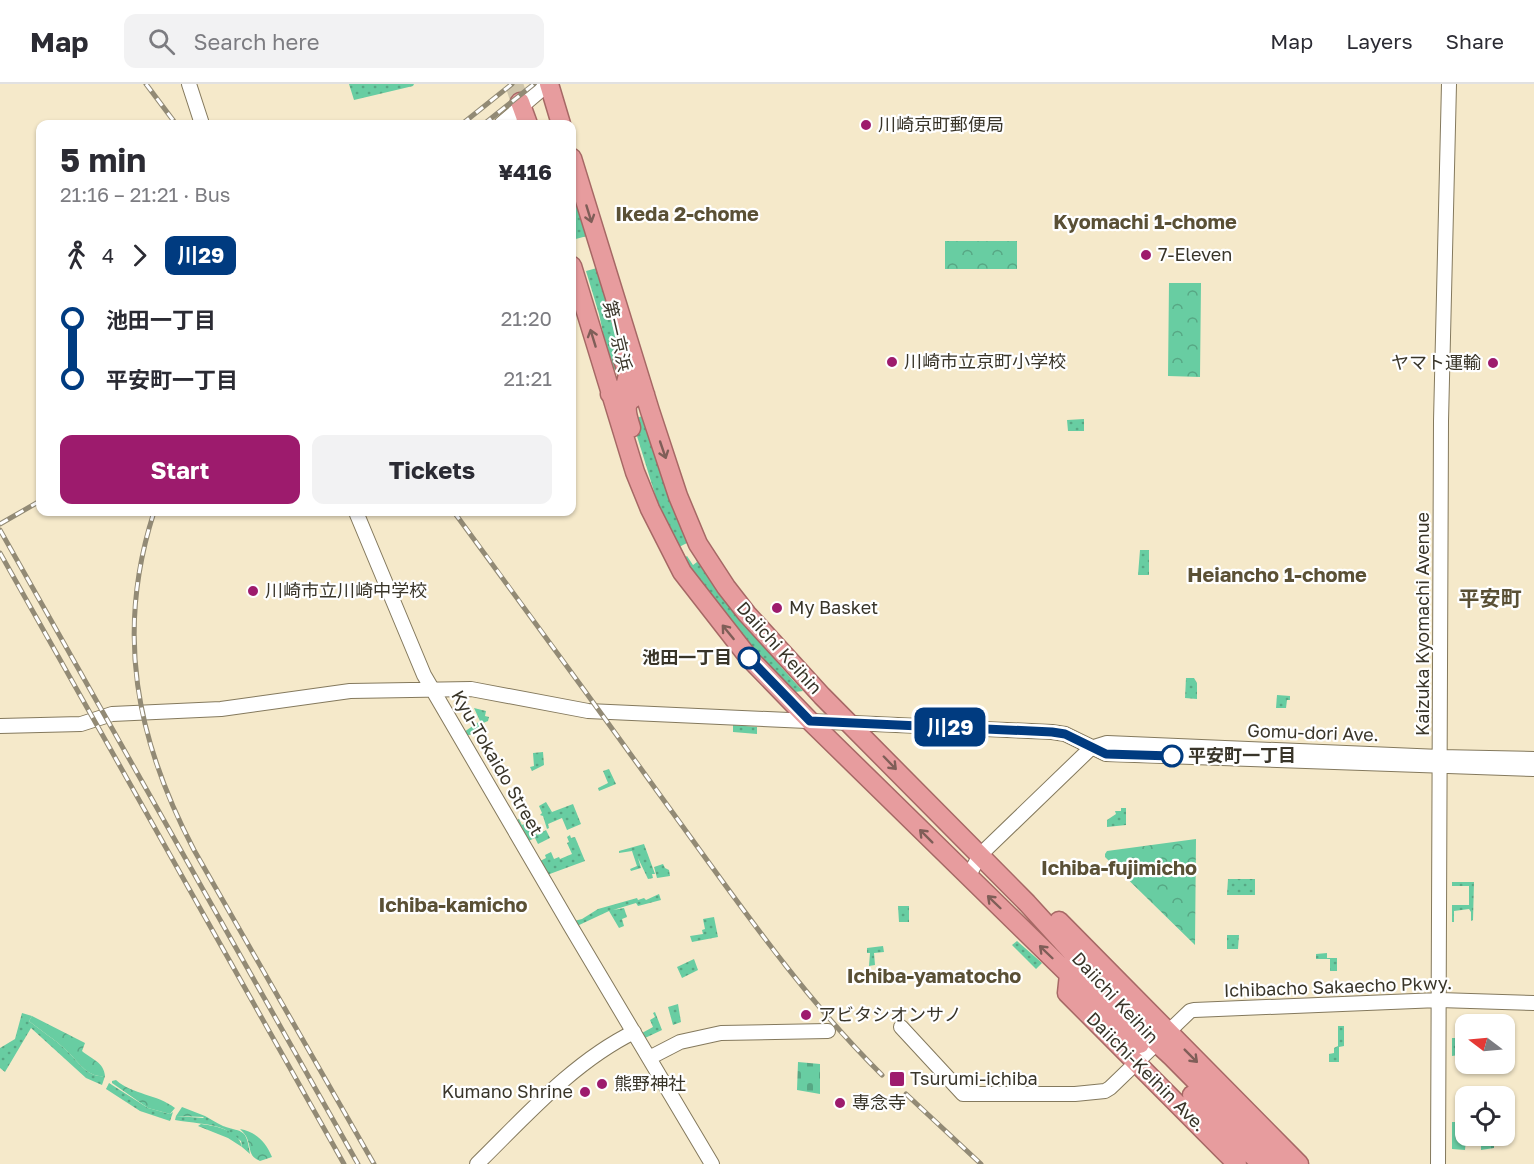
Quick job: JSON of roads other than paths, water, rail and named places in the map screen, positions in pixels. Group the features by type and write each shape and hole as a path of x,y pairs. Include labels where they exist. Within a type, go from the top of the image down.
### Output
{"highway":[{"path":"548,84 560,120"},
{"name":"Daiichi Keihin","path":"576,171 678,496 704,553 726,587 747,614 848,722 1027,903 1142,1029 1152,1047 1260,1164"},
{"name":"第一京浜","path":"606,269 613,326 628,375 625,387 610,394"},
{"name":"Daiichi Keihin","path":"576,279 635,472 650,509 682,572 749,658 810,721 1069,975"},
{"name":"第一京浜","path":"645,394 633,397 627,403 627,413 648,483 650,509"},
{"name":"Daiichi-Keihin Ave.","path":"1069,975 1067,993 1152,1047 1299,1164"},
{"name":"Daiichi Keihin","path":"1152,1047 1278,1164"},
{"name":"Daiichi-Keihin Ave.","path":"1152,1047 1237,1164"}],"street":[{"path":"189,84 201,120"},
{"path":"508,120 524,111 548,84"},
{"name":"Kaizuka Kyomachi Avenue","path":"1438,1164 1442,421 1449,84"},
{"name":"Kyu-Tokaido Street","path":"358,516 424,675 649,1058"},
{"path":"0,726 81,724 112,714 221,709 350,691 476,689 588,711 1052,732 1065,734 1091,748 980,855 968,877"},
{"name":"Gomu-dori Ave.","path":"1091,748 1107,743 1534,769"},
{"name":"Gomu-dori Ave.","path":"1440,762 1534,759"},
{"name":"Ichibacho Sakaecho Pkwy.","path":"901,1027 963,1094 1075,1094 1105,1091 1190,1011 1194,1010 1439,1000 1534,1003"},
{"path":"712,1164 649,1058 680,1042 721,1033 828,1031"},
{"path":"477,1164 564,1081 617,1041 634,1032"}],"tunnel":[{"path":"514,84 520,102"}],"railway":[{"path":"146,84 173,120"},
{"path":"467,120 512,84"},
{"path":"489,120 534,84"},
{"path":"0,524 36,503"},
{"path":"153,516 142,557 136,600 134,643 138,685 146,726 158,767 174,809 194,850 374,1164"},
{"path":"457,516 775,952 800,984 882,1075"},
{"path":"0,530 358,1164"},
{"path":"0,553 344,1164"},
{"path":"906,1094 981,1164"}],"place":[{"name":"川崎京町郵便局","path":"866,125"},
{"name":"7-Eleven","path":"1146,255"},
{"name":"川崎市立京町小学校","path":"892,362"},
{"name":"ヤマト運輸","path":"1493,363"},
{"name":"川崎市立川崎中学校","path":"253,591"},
{"name":"My Basket","path":"777,608"},
{"name":"池田一丁目","path":"749,658"},
{"name":"平安町一丁目","path":"1172,756"},
{"name":"アビタシオンサノ","path":"806,1015"},
{"name":"Tsurumi-ichiba","path":"897,1079"},
{"name":"熊野神社","path":"602,1084"},
{"name":"Kumano Shrine","path":"585,1092"},
{"name":"専念寺","path":"840,1103"}],"district":[{"name":"Ikeda 2-chome","path":"687,214"},
{"name":"Kyomachi 1-chome","path":"1145,222"},
{"name":"Heiancho 1-chome","path":"1277,575"},
{"name":"平安町","path":"1490,599"},
{"name":"Ichiba-fujimicho","path":"1119,868"},
{"name":"Ichiba-kamicho","path":"453,905"},
{"name":"Ichiba-yamatocho","path":"934,976"}]}
